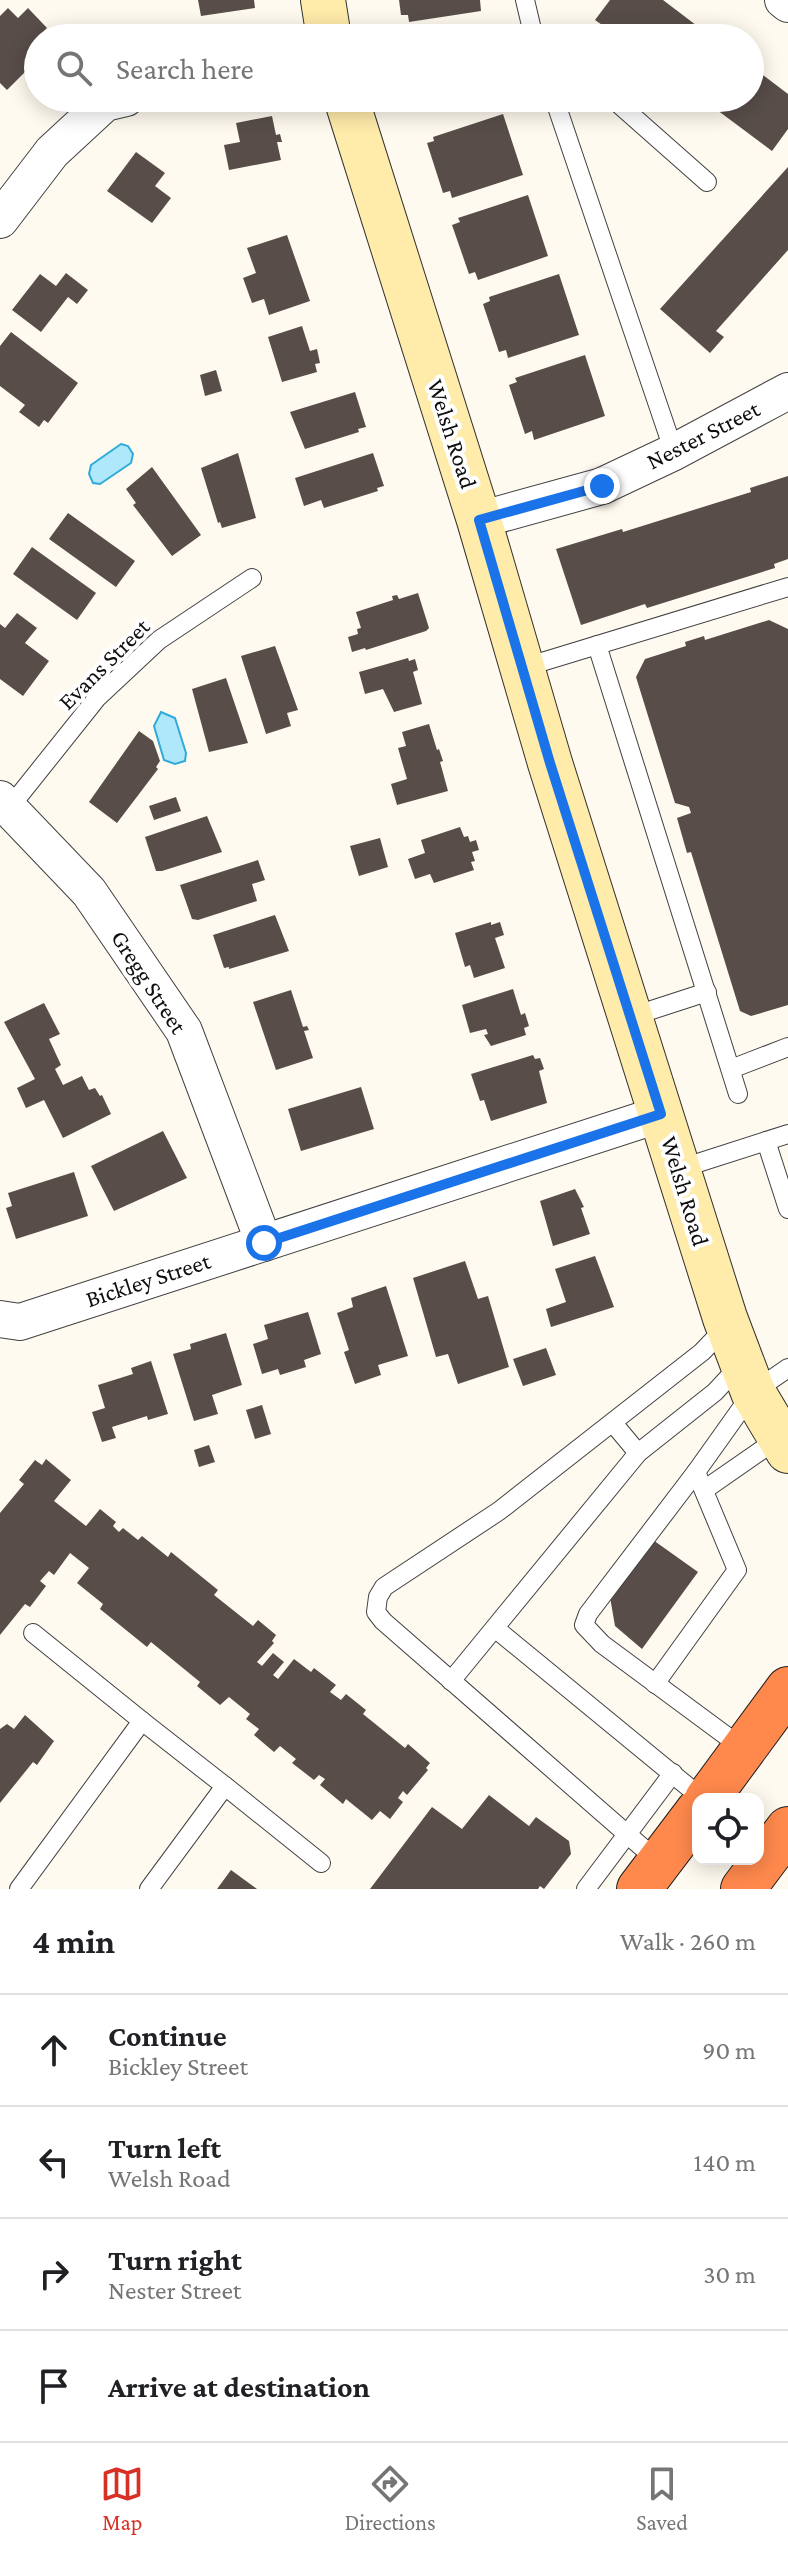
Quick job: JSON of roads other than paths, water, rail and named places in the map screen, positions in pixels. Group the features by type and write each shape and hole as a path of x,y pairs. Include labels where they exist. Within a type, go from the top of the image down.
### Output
{"highway":[{"path":"694,1790 744,1749 788,1689"},
{"path":"642,1861 692,1816"},
{"path":"743,1889 788,1829"}],"main road":[{"path":"323,0 327,24"},
{"name":"Welsh Road","path":"350,112 661,1114 784,1444"}],"street":[{"path":"783,0 788,4"},
{"path":"0,220 52,152 95,112"},
{"name":"Nester Street","path":"479,520 602,486 674,452 788,391"},
{"name":"Gregg Street","path":"5,803 89,892 184,1031 264,1243"},
{"name":"Bickley Street","path":"0,1319 20,1322 661,1114"}],"lane":[{"path":"525,0 532,24"},
{"path":"559,112 674,452"},
{"path":"628,112 707,182"},
{"name":"Evans Street","path":"5,803 97,698 148,650 252,578"},
{"path":"522,668 788,587"},
{"path":"597,645 738,1094"},
{"path":"630,1017 707,992"},
{"path":"731,1069 788,1047"},
{"path":"679,1169 788,1134"},
{"path":"766,1141 788,1209"},
{"path":"642,1861 383,1621 376,1612 378,1597 384,1587 499,1511 702,1352 752,1362"},
{"path":"451,1681 638,1453 752,1362"},
{"path":"744,1749 602,1644 584,1625 588,1614 696,1472 752,1362"},
{"path":"613,1423 638,1453"},
{"path":"704,1490 784,1444"},
{"path":"655,1684 737,1570 696,1472"},
{"path":"496,1629 694,1790 642,1861 586,1889"},
{"path":"33,1633 321,1863"},
{"path":"19,1889 142,1721"},
{"path":"149,1889 225,1786"}],"water":[{"path":"121,444 128,446 133,454 131,463 100,484 93,483 89,474 91,465"},
{"path":"161,712 175,718 186,753 185,761 175,764 164,760 154,726"}]}
